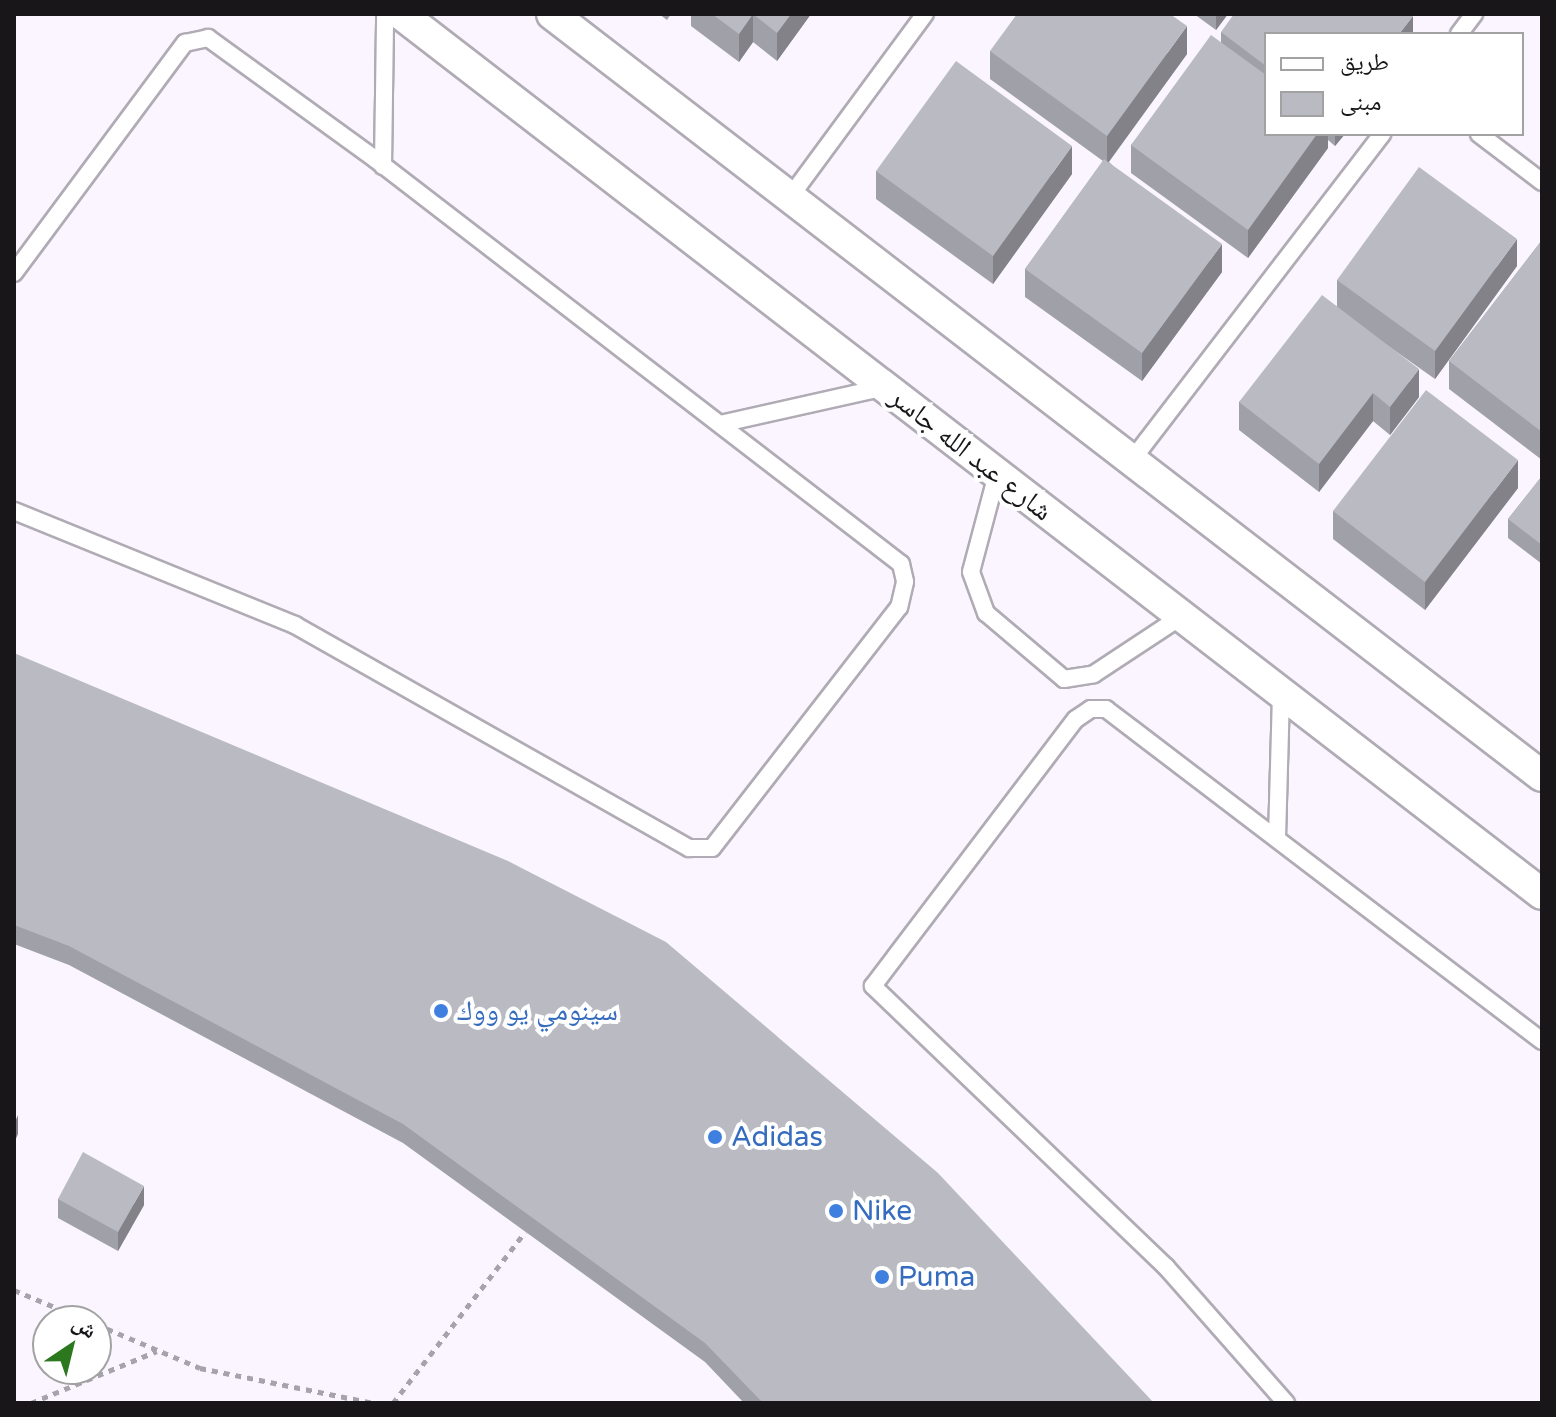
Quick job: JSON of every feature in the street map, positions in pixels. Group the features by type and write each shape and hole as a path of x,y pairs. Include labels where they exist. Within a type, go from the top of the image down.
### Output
{"street":[{"path":"552,14 1542,776"},
{"name":"شارع عبد الله جاسر","path":"420,20 885,387 1542,894"}],"lane":[{"path":"383,166 385,14"},
{"path":"790,197 925,14"},
{"path":"1460,32 1474,14"},
{"path":"14,273 194,38 208,38 383,166 901,564 905,582 899,607 712,848 689,848 295,625 14,511"},
{"path":"1132,460 1380,136"},
{"path":"1482,136 1542,182"},
{"path":"720,424 885,387"},
{"path":"997,474 971,572 986,613 1064,679 1094,674 1182,616"},
{"path":"1277,838 1281,693"},
{"path":"1286,1403 1166,1267 873,986 1076,719 1091,709 1106,709 1542,1041"}],"path":[{"path":"393,1403 525,1232"},
{"path":"14,1290 50,1305"},
{"path":"112,1331 200,1368 373,1403"},
{"path":"31,1403 158,1351"}],"building":[{"path":"712,14 753,14 739,34"},
{"path":"753,14 791,14 777,33"},
{"path":"1017,14 1170,14 1187,26 1107,136 990,51"},
{"path":"1234,14 1413,16 1401,32 1264,32 1264,64 1221,32"},
{"path":"1211,35 1264,74 1264,136 1316,136 1248,230 1131,145"},
{"path":"956,61 1072,146 993,256 876,171"},
{"path":"1104,159 1222,244 1142,353 1025,269"},
{"path":"1419,167 1517,239 1435,351 1337,280"},
{"path":"1542,240 1542,432 1449,361"},
{"path":"1322,295 1419,369 1390,407 1373,393 1319,464 1239,402"},
{"path":"1426,390 1518,460 1425,582 1333,511"},
{"path":"1542,476 1542,545 1508,519"},
{"name":"سينومي يو ووك","path":"14,653 508,861 666,942 938,1173 1154,1403 763,1403 705,1343 403,1124 69,946 14,925"},
{"path":"83,1152 144,1186 118,1232 58,1199"}],"place":[{"name":"سينومي يو ووك","path":"441,1011"},
{"name":"Adidas","path":"715,1137"},
{"name":"Nike","path":"836,1211"},
{"name":"Puma","path":"882,1277"}]}
